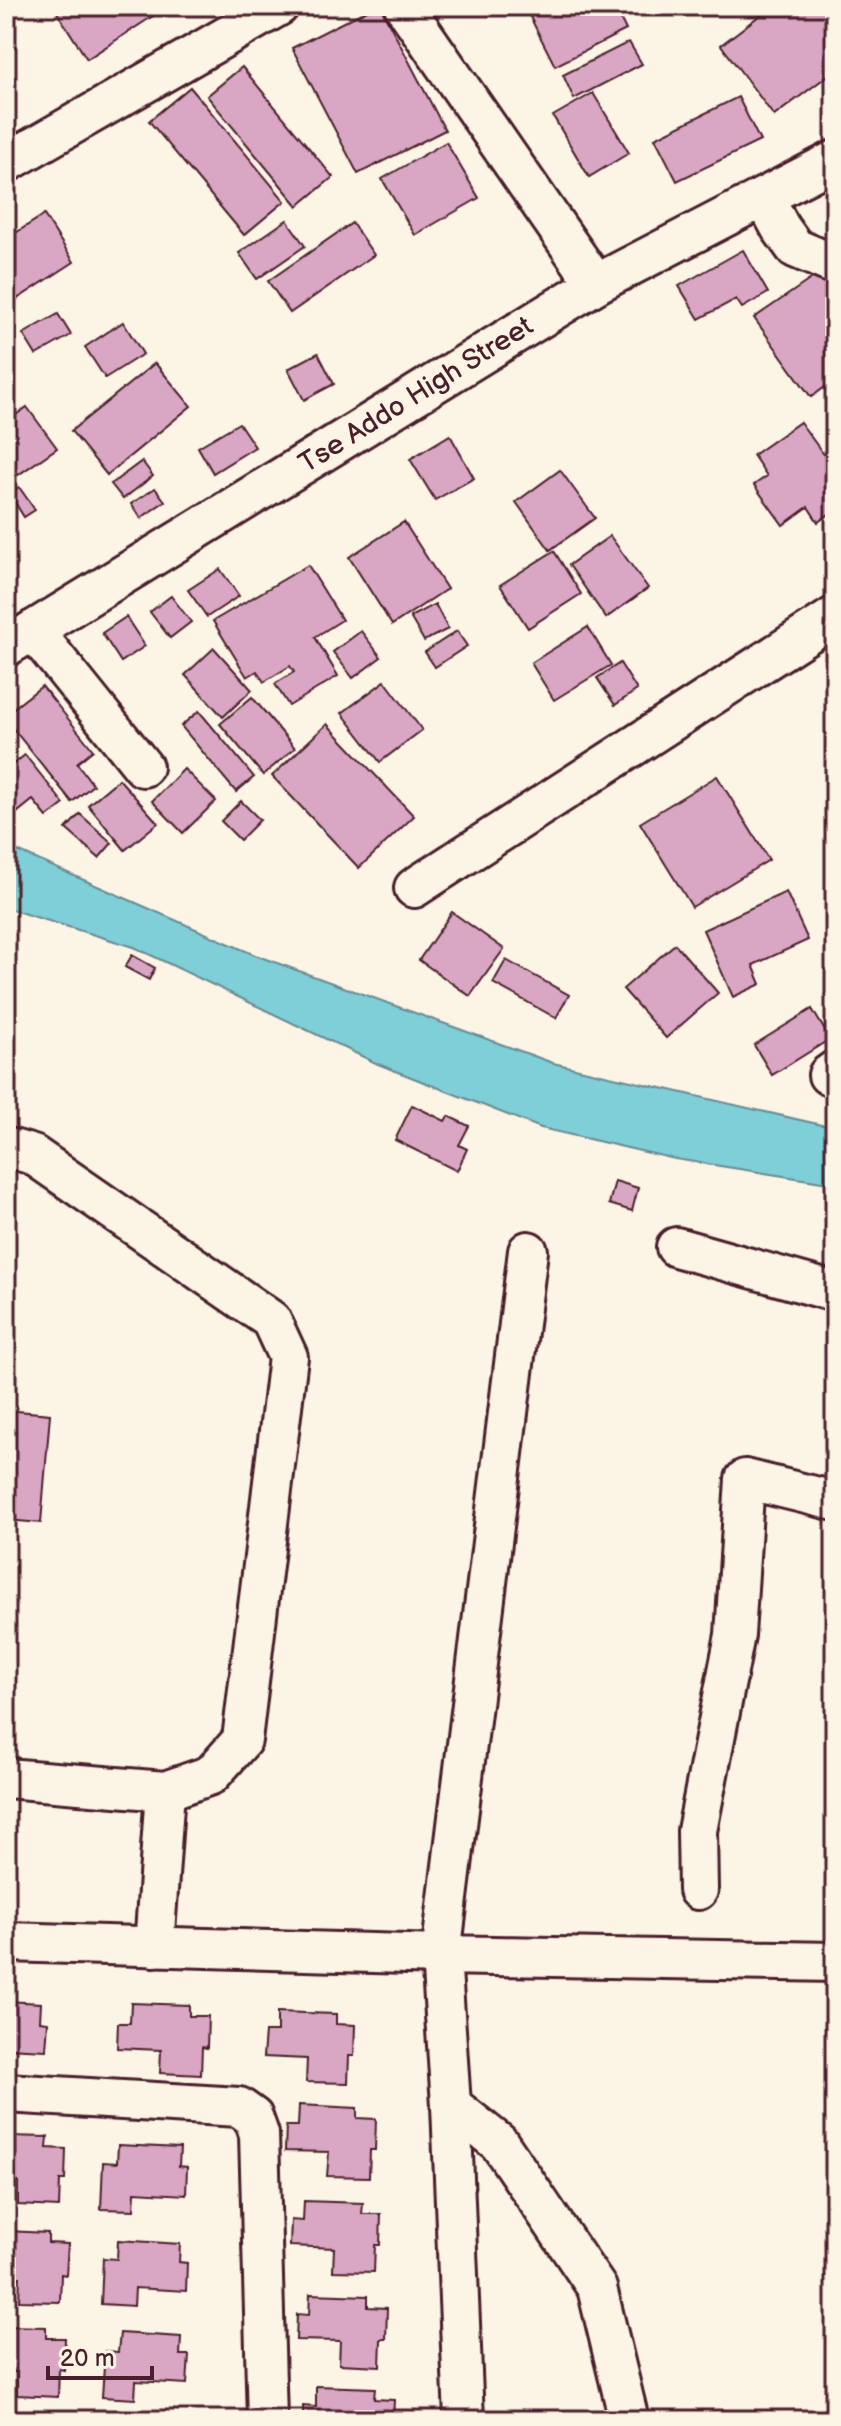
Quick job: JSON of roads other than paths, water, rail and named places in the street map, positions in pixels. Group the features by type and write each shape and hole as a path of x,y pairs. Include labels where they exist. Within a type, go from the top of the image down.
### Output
{"street":[{"path":"6,163 279,6"},
{"path":"404,6 596,284"},
{"name":"Tse Addo High Street","path":"20,638 596,284 835,160"},
{"path":"764,197 795,248 835,265"},
{"path":"414,888 835,616"},
{"path":"20,638 143,767"},
{"path":"6,1147 33,1155 271,1320 288,1357 242,1740 211,1775 165,1791 6,1778"},
{"path":"676,1247 835,1292"},
{"path":"464,2420 451,2105 441,1955 528,1251"},
{"path":"698,1890 697,1831 735,1635 745,1479 835,1501"},
{"path":"154,1947 165,1791"},
{"path":"6,1942 441,1955 835,1962"},
{"path":"6,2093 239,2107 253,2117 259,2134 267,2420"},
{"path":"451,2105 499,2143 597,2288 629,2420"}],"water":[{"path":"6,846 255,955 553,1063 835,1128 835,1184 675,1159 541,1128 378,1064 134,947 6,908"}]}
